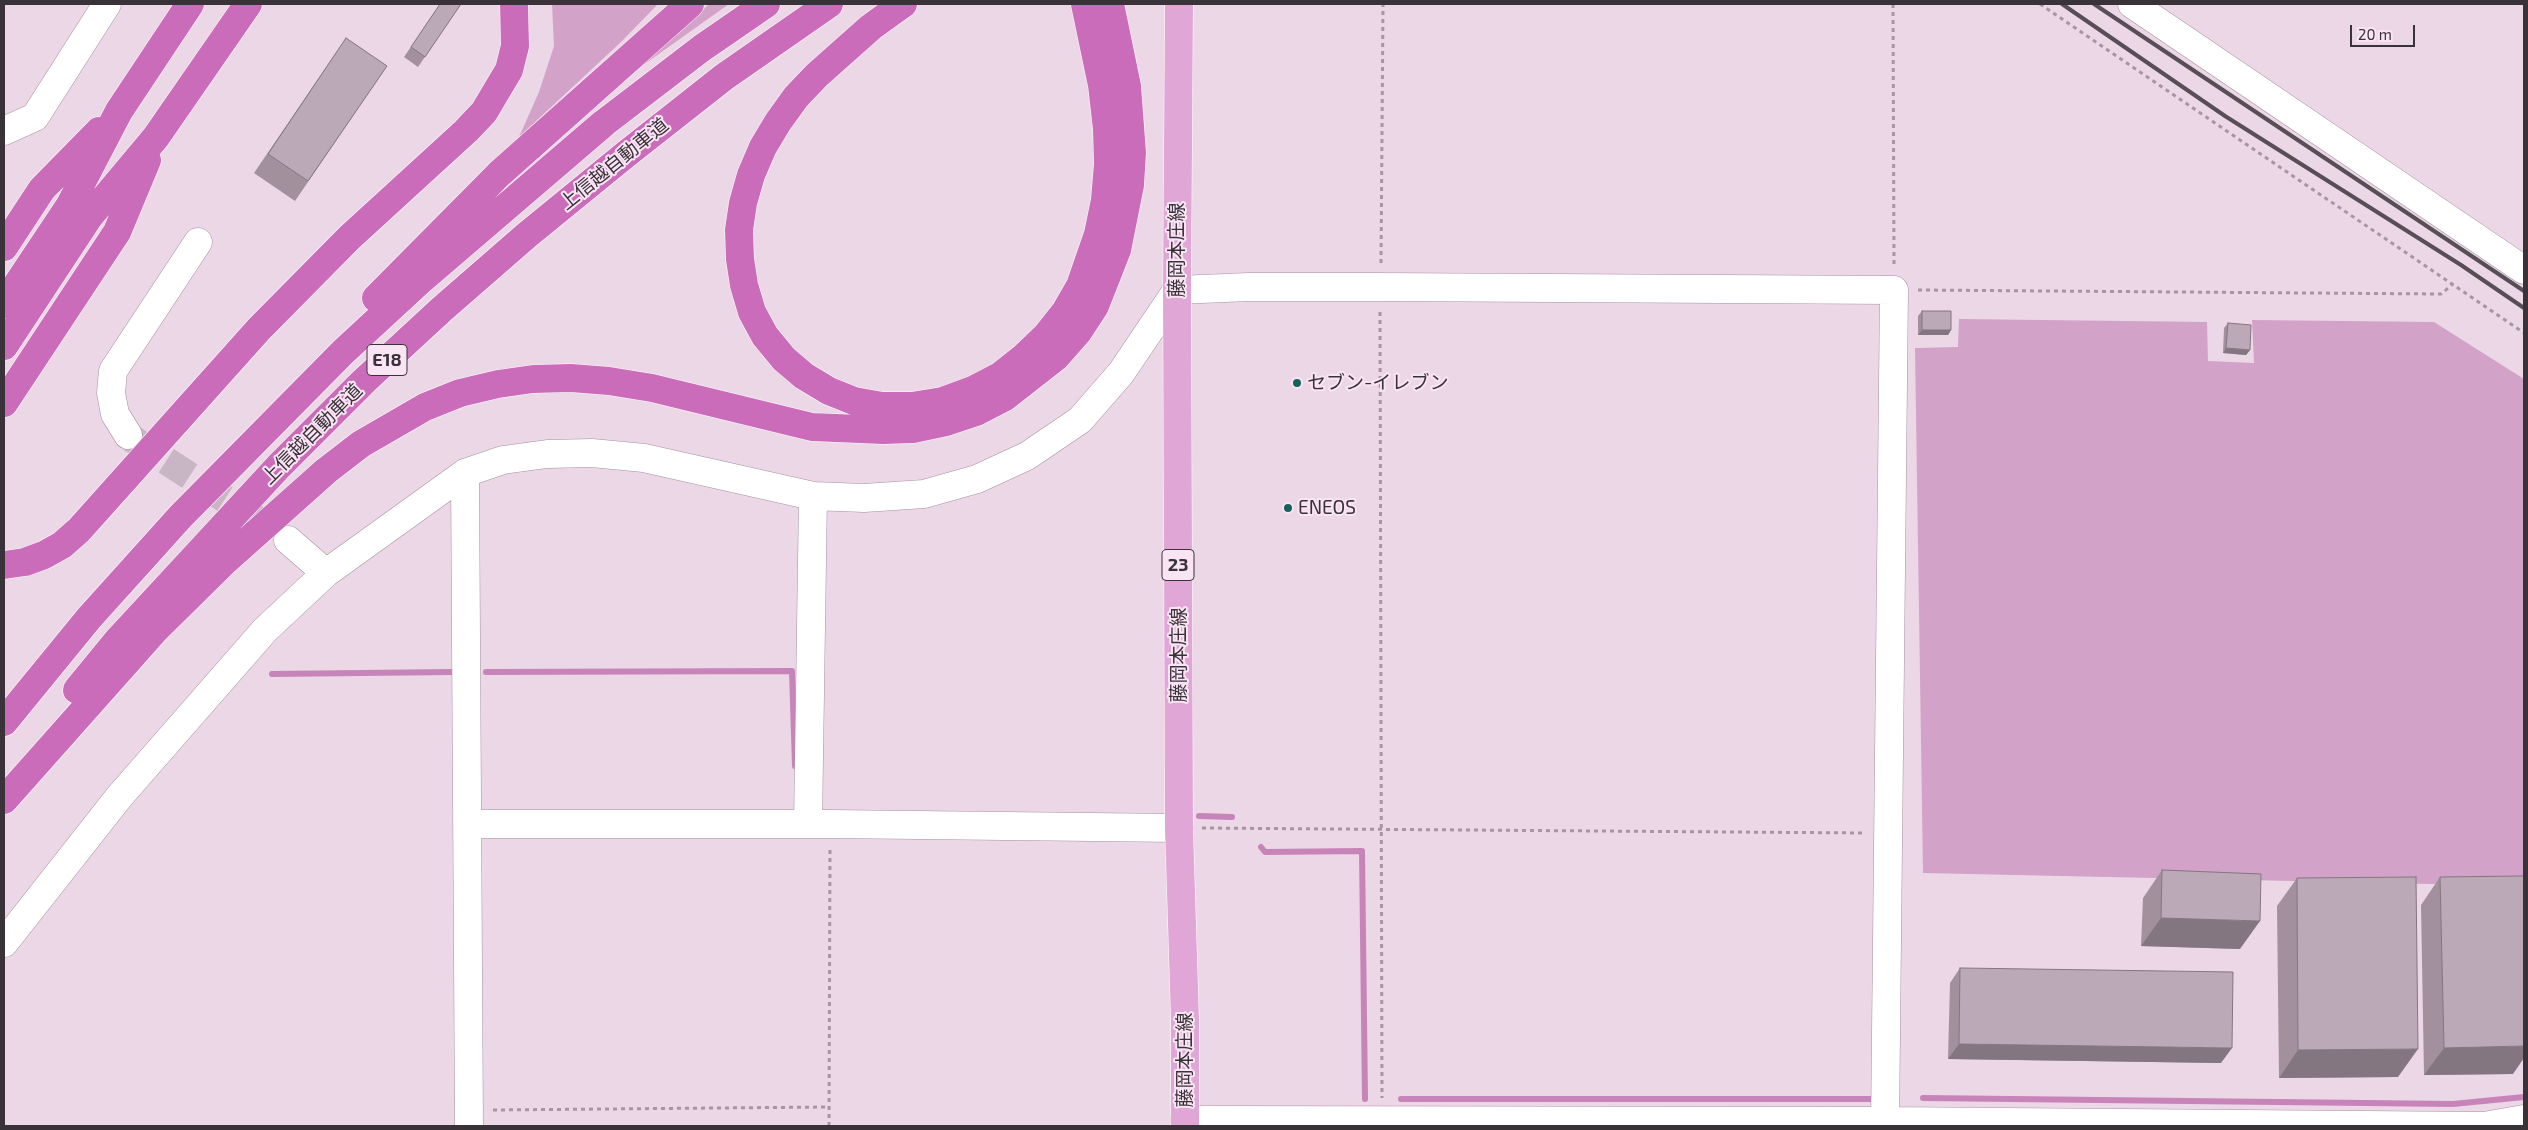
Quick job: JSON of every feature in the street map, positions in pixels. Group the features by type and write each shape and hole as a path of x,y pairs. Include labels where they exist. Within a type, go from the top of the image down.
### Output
{"highway":[{"path":"4,304 70,205 118,111 190,4"},
{"path":"4,346 89,217 156,137 248,4"},
{"path":"4,565 25,562 44,555 62,544 79,530 259,329 350,237 466,131 484,112 509,70 515,46 514,4"},
{"path":"180,517 305,371 451,220 582,98 690,4"},
{"name":"上信越自動車道","path":"4,722 90,618 180,517 342,352 436,266 604,123 702,48 766,4"},
{"name":"上信越自動車道","path":"4,779 118,640 150,604 272,473 364,381 527,235 617,161 724,78 829,4"},
{"path":"903,4 843,50 792,103 763,147 751,175 743,203 739,230 740,259 752,312 766,336 784,359 804,376 829,391 854,401 882,406 912,406 943,401 973,390 1000,376 1046,336 1065,312 1080,286 1098,234 1105,200 1108,164 1107,129 1102,85 1084,4"},
{"path":"4,800 149,636 225,561 326,471 360,444 425,407 460,394 498,384 533,379 571,378 609,381 652,388 812,426 882,430 913,429 946,422 976,412 1005,397 1056,357 1078,332 1095,306 1117,250 1130,185 1132,153 1127,86 1110,4"},
{"path":"4,247 42,189 118,111"},
{"path":"4,403 117,232 156,137"}],"main road":[{"name":"藤岡本庄線","path":"1179,4 1177,290 1179,828 1186,1123"}],"street":[{"path":"4,131 35,117 107,4"},
{"path":"2132,4 2524,270"},
{"path":"128,436 115,414 111,393 113,370 198,242"},
{"path":"4,943 119,797 265,630 326,573 465,473 503,460 547,454 592,453 644,458 813,496 864,498 924,494 977,479 1027,456 1086,413 1121,373 1177,290 1249,287 1380,287 1894,290 1885,1123"},
{"path":"465,473 469,1118"},
{"path":"813,496 819,824"},
{"path":"288,540 326,573"},
{"path":"468,824 819,824 1179,828"},
{"path":"1186,1123 1382,1121 2484,1126 2524,1119"}],"path":[{"path":"1382,1121 1380,287 1383,4"},
{"path":"1892,4 1894,290 2441,294 2453,284"},
{"path":"2040,4 2524,333"},
{"path":"819,824 829,1126"},
{"path":"1179,828 1889,833"},
{"path":"469,1118 829,1107"}],"shaded area":[{"path":"552,4 658,4 621,42 519,137 539,92 554,46"},
{"path":"709,4 729,4 639,68 696,17"},
{"path":"1959,319 2207,322 2208,361 2254,363 2252,320 2434,322 2524,379 2524,886 1923,873 1915,348 1958,347"}],"building":[{"path":"440,4 461,4 425,57 411,47"},
{"path":"346,38 387,66 308,181 268,154"},
{"path":"1922,311 1951,311 1951,330 1922,330"},
{"path":"2228,323 2251,325 2250,350 2226,348"},
{"path":"2162,870 2261,874 2260,921 2161,918"},
{"path":"2524,876 2524,1046 2444,1048 2440,877"},
{"path":"2416,877 2418,1049 2298,1050 2297,878"},
{"path":"1960,968 2233,972 2232,1048 1959,1044"}],"waterway":[{"path":"486,672 792,671 795,766"},
{"path":"272,674 452,672"},
{"path":"1199,816 1232,817"},
{"path":"1261,847 1265,852 1362,851 1365,1099"},
{"path":"1923,1098 2453,1104 2524,1097"},
{"path":"1401,1099 1877,1099"}],"tunnel":[{"path":"131,438 259,521"}],"railway":[{"path":"2062,4 2225,116 2461,265 2524,308"},
{"path":"2094,4 2524,291"}],"place":[{"name":"セブン-イレブン","path":"1297,383"},
{"name":"ENEOS","path":"1288,508"}]}
